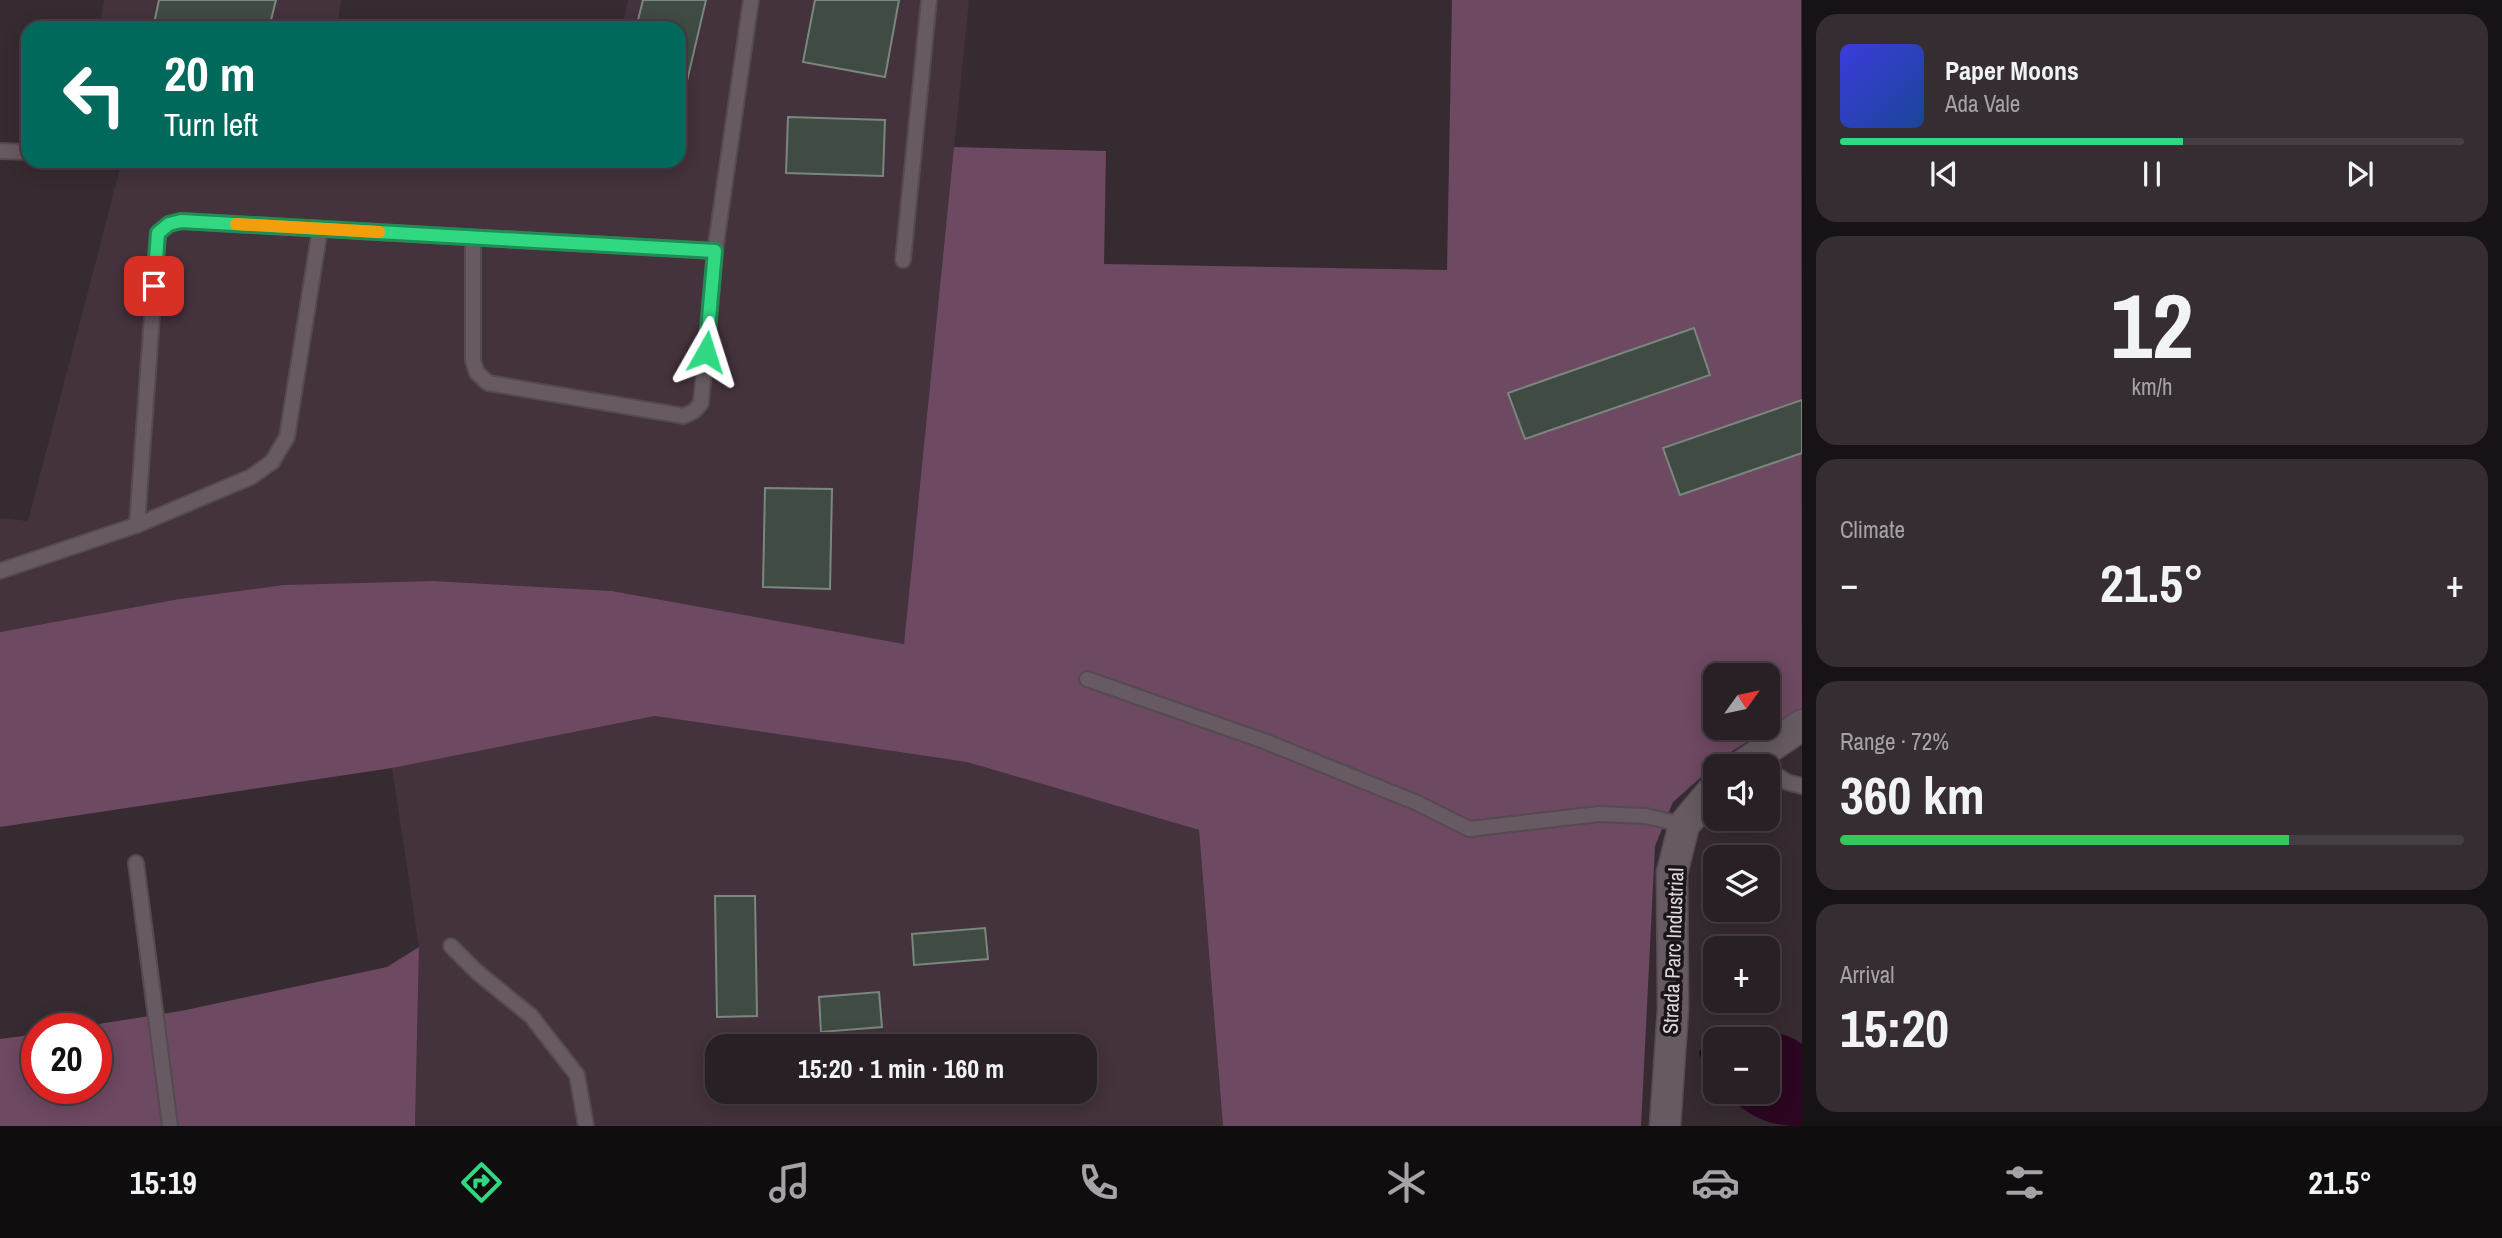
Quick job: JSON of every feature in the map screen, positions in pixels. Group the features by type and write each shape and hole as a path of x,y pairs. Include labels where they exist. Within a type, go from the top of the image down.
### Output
{"street":[{"path":"1769,754 1802,725"},
{"name":"Strada Parc Industrial","path":"1665,1126 1673,1009 1672,873 1684,825 1703,802"}],"lane":[{"path":"472,237 473,361 477,373 488,383 684,416 694,411 701,403 715,251 751,0"},
{"path":"903,260 929,0"},
{"path":"0,151 21,152"},
{"path":"137,525 158,233 169,224 181,221 715,251"},
{"path":"0,571 137,525 251,477 272,461 287,437 320,229"},
{"path":"1087,679 1264,741 1415,803 1469,829 1599,814 1646,816 1684,825"},
{"path":"1780,778 1802,786"},
{"path":"136,863 170,1126"},
{"path":"451,946 477,972 531,1016 577,1075 586,1126"}],"shaded area":[{"path":"104,0 341,0 338,21 100,21"},
{"path":"628,0 969,0 904,644 612,591 433,581 283,585 179,599 0,632 0,518 28,521 120,168 686,168 686,21 624,21"},
{"path":"1452,0 1801,0 1802,710 1780,721 1780,663 1703,663 1703,740 1750,740 1728,754 1703,754 1703,775 1673,802 1655,846 1641,1126 1223,1126 1199,830 967,762 655,716 392,768 0,827 0,632 179,599 283,585 433,581 612,591 904,644 954,147 1106,151 1104,264 1447,270"},
{"path":"655,716 967,762 1199,830 1223,1126 415,1126 419,947 392,768"},
{"path":"419,947 415,1126 0,1126 0,1039 21,1036 21,1104 112,1104 112,1022 181,1011 387,967"},
{"path":"1780,1034 1802,1044 1802,1126 1768,1122 1738,1104 1780,1104"},
{"path":"1703,1047 1703,1066 1699,1052"}],"building":[{"path":"159,0 276,0 271,21 154,21"},
{"path":"643,0 706,0 686,85 686,21 638,21"},
{"path":"815,0 899,0 885,77 803,62"},
{"path":"788,117 885,120 883,176 786,173"},
{"path":"1694,328 1710,375 1525,439 1508,393"},
{"path":"1802,400 1802,453 1680,495 1663,448"},
{"path":"765,488 832,489 830,589 763,587"},
{"path":"715,896 755,896 757,1016 717,1017"},
{"path":"985,928 988,959 914,965 912,934"},
{"path":"879,992 882,1027 821,1032 819,997"}],"slow traffic":[{"path":"236,224 379,232"}],"route":[{"path":"154,286 158,233 169,224 181,221 715,251 706,352"}]}
